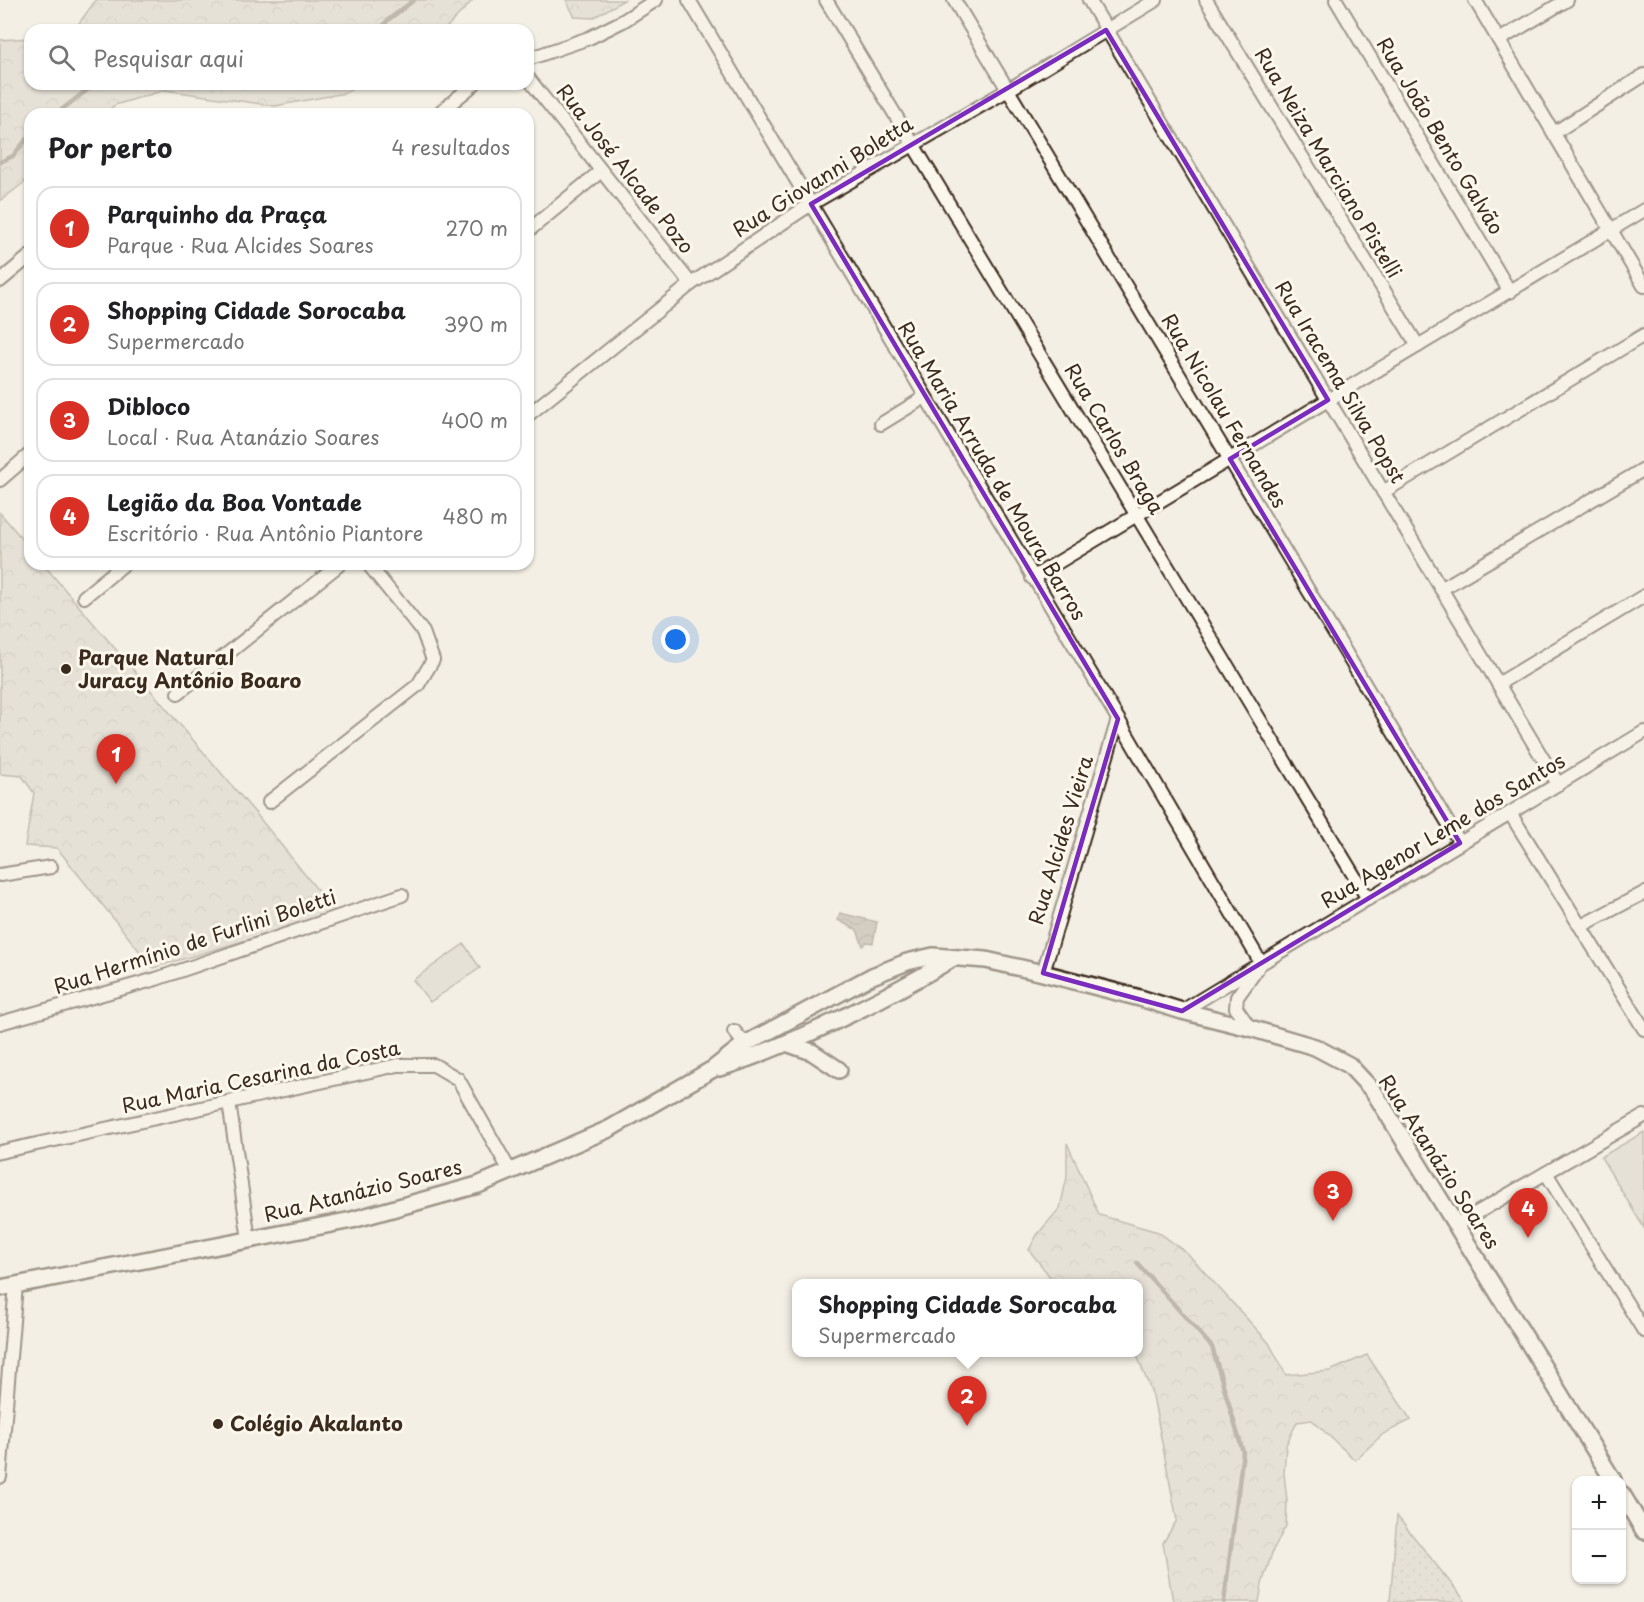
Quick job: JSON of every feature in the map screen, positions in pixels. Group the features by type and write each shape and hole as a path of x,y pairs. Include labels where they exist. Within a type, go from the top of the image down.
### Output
{"street":[{"path":"534,56 589,38 623,21 656,0"},
{"name":"Rua Maria Arruda de Moura Barros","path":"689,0 1261,963"},
{"name":"Rua Carlos Braga","path":"826,0 1368,899"},
{"name":"Rua Nicolau Fernandes","path":"954,0 1460,843"},
{"name":"Rua Iracema Silva Popst","path":"1089,0 1558,784"},
{"name":"Rua Giovanni Boletta","path":"534,409 691,284 811,204 912,143 1008,90 1156,0"},
{"name":"Rua Neiza Marciano Pistelli","path":"1206,0 1418,346"},
{"name":"Rua João Bento Galvão","path":"1336,0 1510,292"},
{"path":"1475,0 1644,286"},
{"path":"1499,40 1567,0"},
{"path":"1554,133 1644,75"},
{"name":"Rua José Alcade Pozo","path":"534,86 691,284"},
{"path":"445,108 467,90"},
{"path":"534,226 601,171"},
{"path":"1032,578 1644,210"},
{"path":"0,281 24,261"},
{"path":"1383,492 1644,335"},
{"path":"881,424 925,397"},
{"path":"0,480 24,459"},
{"path":"1441,589 1644,469"},
{"path":"84,597 117,570"},
{"path":"178,693 332,570"},
{"path":"269,802 418,685 433,660 423,632 373,570"},
{"path":"1498,684 1644,596"},
{"name":"Rua Alcides Vieira","path":"1043,973 1118,719"},
{"name":"Rua Agenor Leme dos Santos","path":"1182,1011 1644,732"},
{"path":"1510,813 1644,1029"},
{"path":"0,875 51,867"},
{"path":"1581,926 1644,893"},
{"name":"Rua Hermínio de Furlini Boletti","path":"0,1023 156,979 402,895"},
{"name":"Rua Atanázio Soares","path":"0,1288 352,1220 478,1185 609,1129 713,1069 745,1044 872,976 918,959 933,956 986,960 1250,1028 1315,1047 1348,1065 1374,1092 1611,1476"},
{"name":"Rua Atanázio Soares","path":"713,1069 747,1060 829,1025 923,977 953,958"},
{"name":"Rua Agenor Leme dos Santos","path":"1250,1028 1236,1008 1237,997 1261,963"},
{"path":"829,1025 832,1006 850,988"},
{"path":"734,1031 745,1044"},
{"path":"786,1043 812,1052 839,1070"},
{"name":"Rua Maria Cesarina da Costa","path":"0,1152 398,1065 434,1065 458,1079 510,1171"},
{"path":"229,1102 249,1240"},
{"path":"1456,1225 1644,1116"},
{"path":"1546,1173 1644,1331"},
{"path":"0,1477 16,1285"},
{"path":"1626,1501 1644,1531"}],"highlighted area":[{"path":"1106,30 1328,400 1230,459 1460,843 1182,1011 1043,973 1118,719 811,204"}],"green space":[{"path":"96,0 473,0 450,24 78,24"},
{"path":"566,0 624,0 593,18 575,17"},
{"path":"24,38 24,90 165,90 111,108 24,108 24,183 0,201 0,40"},
{"path":"165,90 350,90 345,93 275,106"},
{"name":"Parque Natural Juracy Antônio Boaro","path":"0,513 24,541 24,570 48,570 257,815 336,913 153,968 57,848 25,846 34,793 22,776 0,774"},
{"path":"464,944 480,968 430,1002 413,980"},
{"path":"1644,1132 1644,1228 1601,1157"},
{"path":"1067,1143 1099,1215 1158,1232 1187,1253 1269,1343 1286,1375 1330,1371 1367,1355 1411,1420 1383,1434 1355,1460 1312,1420 1297,1422 1286,1445 1284,1473 1287,1501 1286,1526 1273,1550 1259,1602 1173,1602 1163,1543 1177,1520 1153,1396 1138,1357 1143,1357 1143,1279 1052,1279 1029,1250 1037,1235 1060,1208 1067,1177"},
{"path":"1397,1516 1466,1602 1390,1602"}],"water":[{"path":"840,913 877,922 873,943 867,942 863,946 857,930 838,920"}],"waterway":[{"path":"385,24 414,0"},
{"path":"64,108 87,90"},
{"path":"0,162 13,156 24,142"},
{"path":"1137,1263 1212,1347 1243,1452 1224,1602"}],"place":[{"name":"Parque Natural Juracy Antônio Boaro","path":"66,669"},
{"name":"Parquinho da Praça","path":"116,784"},
{"name":"Dibloco","path":"1333,1221"},
{"name":"Legião da Boa Vontade","path":"1528,1238"},
{"name":"Colégio Akalanto","path":"218,1424"},
{"name":"Shopping Cidade Sorocaba","path":"967,1426"}]}
